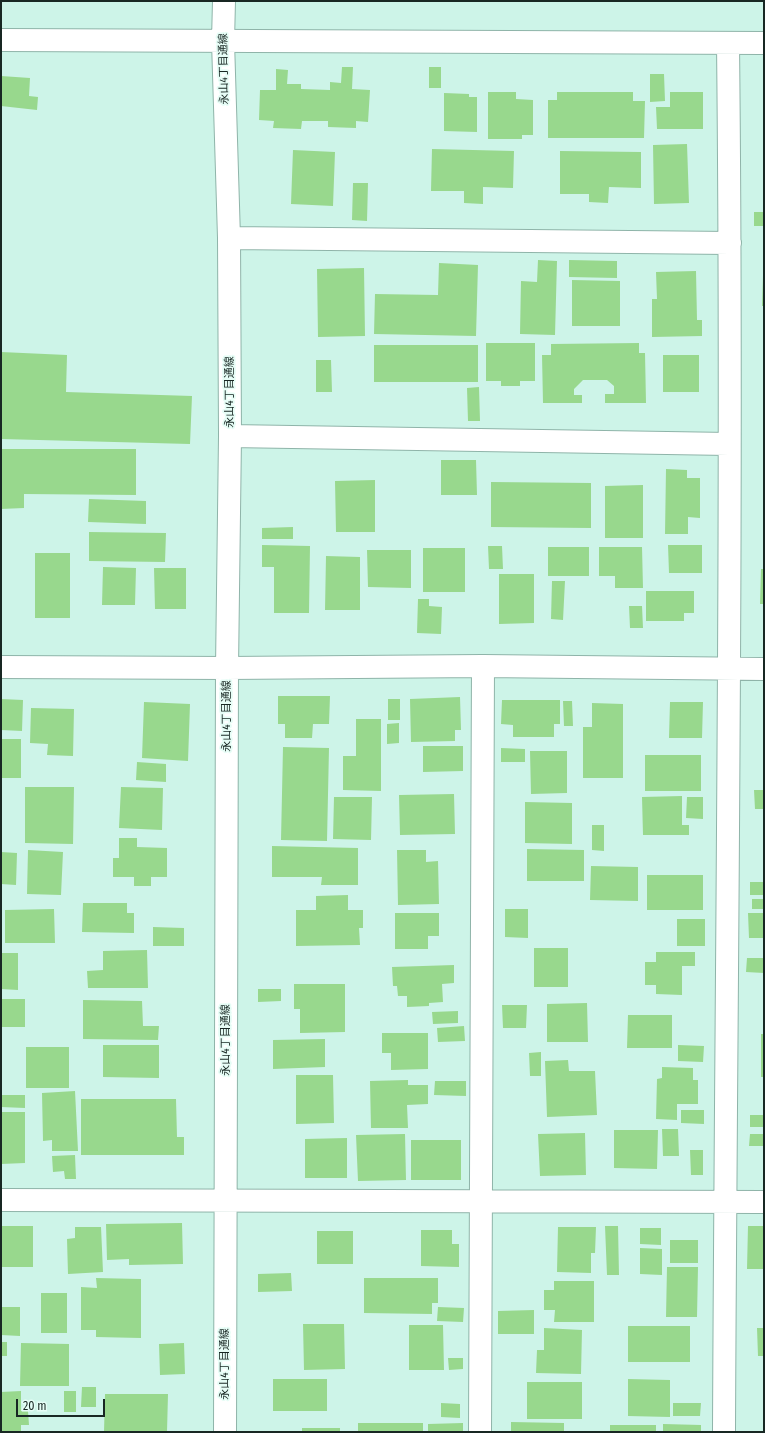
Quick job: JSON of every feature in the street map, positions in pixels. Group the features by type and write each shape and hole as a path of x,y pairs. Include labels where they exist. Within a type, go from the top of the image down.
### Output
{"street":[{"name":"永山4丁目通線","path":"224,1 223,41 229,238 230,436 227,668 225,1432"},
{"path":"1,40 764,42"},
{"path":"724,1432 730,669 730,243 728,43"},
{"path":"229,238 730,243"},
{"path":"230,436 729,444"},
{"path":"480,1432 483,666"},
{"path":"1,667 227,668 483,666 764,669"},
{"path":"1,1200 764,1202"}],"building":[{"path":"342,67 353,67 352,89 370,90 368,122 356,121 356,128 328,127 328,121 302,121 301,129 273,128 274,121 259,120 260,90 276,90 276,69 288,70 287,84 301,84 301,89 330,90 330,82 341,83"},
{"path":"429,67 441,67 441,88 429,88"},
{"path":"650,74 664,74 665,101 650,102"},
{"path":"1,76 30,78 29,96 38,97 37,110 1,106"},
{"path":"488,92 516,92 516,99 533,100 533,135 522,135 522,139 488,139"},
{"path":"557,92 633,92 633,101 645,101 644,138 548,138 548,100 557,100"},
{"path":"670,92 703,92 703,129 657,129 656,107 670,107"},
{"path":"444,93 469,94 469,97 477,97 477,132 444,131"},
{"path":"687,144 689,203 654,204 653,145"},
{"path":"432,149 514,151 513,188 483,187 483,204 464,203 464,191 431,191"},
{"path":"293,150 335,152 333,206 291,204"},
{"path":"560,151 641,152 641,188 609,187 608,203 589,202 589,194 560,194"},
{"path":"353,183 368,183 367,221 352,220"},
{"path":"754,212 764,212 764,226 754,226"},
{"path":"538,260 557,261 555,335 520,334 521,281 537,282"},
{"path":"569,260 617,261 617,278 569,277"},
{"path":"439,263 478,265 476,336 374,334 375,294 438,295"},
{"path":"364,268 365,336 318,337 317,269"},
{"path":"696,271 697,320 702,320 702,336 652,337 652,299 657,299 656,272"},
{"path":"763,276 764,306 762,306"},
{"path":"572,280 620,281 620,326 572,326"},
{"path":"486,343 535,343 535,381 520,381 520,386 501,386 501,381 486,381"},
{"path":"639,343 639,353 645,353 646,403 605,403 605,394 614,394 614,386 607,380 583,380 574,389 574,395 582,395 582,403 543,403 542,355 551,355 551,344"},
{"path":"374,345 478,345 478,382 374,382"},
{"path":"1,352 67,355 66,392 192,396 190,444 1,439"},
{"path":"663,355 699,355 699,392 663,392"},
{"path":"316,360 331,360 332,392 316,392"},
{"path":"479,387 480,421 468,421 467,388"},
{"path":"1,449 136,449 136,495 24,494 24,508 1,509"},
{"path":"441,460 476,460 477,495 441,495"},
{"path":"666,469 687,470 687,478 700,478 700,518 688,517 688,534 665,534"},
{"path":"375,480 375,532 336,532 335,481"},
{"path":"491,482 591,483 591,528 491,527"},
{"path":"643,485 643,538 605,538 605,486"},
{"path":"89,499 146,501 146,524 88,522"},
{"path":"293,527 293,539 262,539 262,528"},
{"path":"89,532 166,533 165,562 89,561"},
{"path":"262,545 310,546 309,613 274,613 274,567 262,567"},
{"path":"668,545 702,545 702,573 669,573"},
{"path":"488,546 502,546 503,569 489,569"},
{"path":"548,547 589,547 589,576 548,576"},
{"path":"599,547 642,547 643,588 615,588 615,576 599,576"},
{"path":"423,548 465,548 465,592 423,592"},
{"path":"367,550 411,550 411,588 368,587"},
{"path":"35,553 70,553 70,618 35,618"},
{"path":"326,556 360,557 360,610 325,610"},
{"path":"103,567 136,568 135,605 102,605"},
{"path":"154,568 186,568 186,609 155,609"},
{"path":"761,569 764,569 764,604 760,604"},
{"path":"499,574 534,574 534,623 499,624"},
{"path":"552,581 565,581 563,620 551,619"},
{"path":"646,591 694,591 694,613 684,613 684,621 646,621"},
{"path":"418,599 429,599 429,606 442,607 441,634 417,633"},
{"path":"629,606 642,606 643,628 630,628"},
{"path":"278,696 330,696 329,724 313,724 312,738 285,738 285,724 278,724"},
{"path":"460,697 461,730 455,730 455,741 411,742 410,699"},
{"path":"1,699 23,700 22,731 1,730"},
{"path":"388,699 400,699 400,720 388,720"},
{"path":"502,700 560,700 560,724 554,724 554,737 513,737 513,725 501,724"},
{"path":"563,701 572,701 573,726 564,726"},
{"path":"144,702 190,704 188,761 142,758"},
{"path":"670,702 703,702 702,738 669,738"},
{"path":"592,703 623,704 623,778 583,778 583,727 592,727"},
{"path":"31,708 74,709 73,756 47,755 48,744 30,743"},
{"path":"356,719 381,719 381,791 343,790 343,756 356,756"},
{"path":"399,723 399,743 387,744 387,724"},
{"path":"1,739 21,739 21,778 1,778"},
{"path":"423,746 463,746 463,771 423,772"},
{"path":"283,747 329,748 327,841 281,840"},
{"path":"501,748 525,749 525,762 501,762"},
{"path":"530,751 567,751 567,793 531,794"},
{"path":"645,755 701,755 701,791 645,791"},
{"path":"137,762 166,764 166,782 136,780"},
{"path":"25,787 74,787 73,844 25,843"},
{"path":"121,787 163,788 162,830 119,828"},
{"path":"754,790 764,790 764,809 755,809"},
{"path":"454,794 455,834 400,835 399,795"},
{"path":"682,796 682,825 689,825 689,835 643,835 642,797"},
{"path":"334,797 372,797 371,840 333,839"},
{"path":"687,797 703,797 703,819 686,818"},
{"path":"525,802 572,803 572,844 525,843"},
{"path":"592,825 604,825 604,851 592,850"},
{"path":"119,838 137,838 137,847 167,848 167,877 151,877 151,886 134,886 134,877 113,877 113,858 119,858"},
{"path":"272,846 358,848 358,885 321,885 322,877 272,877"},
{"path":"527,849 584,850 584,881 527,881"},
{"path":"28,850 63,852 61,895 27,894"},
{"path":"397,850 426,850 426,862 438,861 439,904 398,905"},
{"path":"1,852 17,853 16,885 1,884"},
{"path":"591,866 638,867 638,901 590,900"},
{"path":"647,875 703,875 703,910 647,910"},
{"path":"750,882 764,882 764,895 750,895"},
{"path":"348,895 348,910 363,910 363,928 359,928 360,945 296,946 296,910 316,910 316,896"},
{"path":"752,899 764,899 764,909 752,909"},
{"path":"83,903 127,903 127,913 134,913 134,933 82,932"},
{"path":"54,909 55,943 5,943 5,910"},
{"path":"505,909 528,909 528,938 505,937"},
{"path":"395,913 439,913 439,936 428,936 428,949 395,949"},
{"path":"748,913 764,913 764,938 749,938"},
{"path":"677,919 705,919 705,946 677,946"},
{"path":"153,927 184,928 184,946 153,946"},
{"path":"534,948 568,948 568,987 534,987"},
{"path":"147,950 148,988 88,988 87,971 103,970 103,951"},
{"path":"656,952 695,952 695,966 682,966 682,995 656,994 656,985 645,985 645,962 656,962"},
{"path":"1,953 18,953 18,990 1,989"},
{"path":"747,958 764,958 764,973 746,972"},
{"path":"454,965 454,983 442,984 443,1002 429,1003 429,1006 407,1007 407,996 398,996 397,986 393,986 392,967"},
{"path":"294,984 345,984 345,1032 300,1033 300,1009 294,1009"},
{"path":"258,989 281,989 281,1001 258,1002"},
{"path":"1,999 25,999 25,1027 1,1027"},
{"path":"83,1000 142,1001 143,1026 159,1026 158,1040 83,1039"},
{"path":"587,1003 588,1042 547,1042 547,1004"},
{"path":"502,1005 527,1005 526,1028 503,1028"},
{"path":"458,1011 458,1023 433,1024 432,1012"},
{"path":"628,1015 672,1015 672,1048 627,1048"},
{"path":"464,1026 465,1041 438,1042 437,1028"},
{"path":"382,1033 428,1033 428,1069 391,1070 391,1053 382,1053"},
{"path":"761,1034 764,1034 764,1077 761,1077"},
{"path":"325,1039 325,1067 273,1069 273,1040"},
{"path":"103,1045 159,1045 159,1078 103,1077"},
{"path":"678,1045 704,1046 703,1062 678,1061"},
{"path":"26,1047 69,1047 69,1088 26,1088"},
{"path":"541,1052 541,1076 530,1076 529,1053"},
{"path":"568,1060 569,1071 595,1071 597,1115 547,1117 545,1061"},
{"path":"662,1067 693,1068 693,1080 698,1080 698,1104 677,1104 677,1120 656,1119 657,1079 662,1078"},
{"path":"296,1075 333,1075 334,1123 296,1124"},
{"path":"408,1080 408,1085 428,1085 428,1104 407,1105 408,1128 371,1128 370,1081"},
{"path":"435,1081 466,1081 466,1096 434,1095"},
{"path":"75,1091 78,1151 52,1151 52,1140 43,1141 42,1093"},
{"path":"1,1095 25,1095 25,1108 1,1107"},
{"path":"81,1099 176,1099 177,1137 184,1137 184,1155 81,1155"},
{"path":"681,1110 704,1110 704,1124 681,1123"},
{"path":"1,1112 25,1112 25,1163 1,1164"},
{"path":"750,1115 764,1115 764,1127 750,1127"},
{"path":"662,1129 678,1129 679,1156 663,1156"},
{"path":"614,1130 658,1130 657,1169 614,1168"},
{"path":"585,1133 586,1175 540,1176 538,1134"},
{"path":"405,1134 406,1180 358,1181 356,1135"},
{"path":"750,1134 764,1134 764,1146 749,1146"},
{"path":"347,1138 347,1178 305,1178 305,1139"},
{"path":"411,1140 461,1140 461,1180 411,1180"},
{"path":"690,1150 703,1150 703,1175 691,1175"},
{"path":"75,1155 76,1179 65,1179 64,1171 53,1172 52,1156"},
{"path":"182,1223 183,1264 129,1265 129,1259 107,1260 106,1224"},
{"path":"1,1226 33,1226 33,1267 1,1267"},
{"path":"605,1226 618,1226 619,1275 607,1275"},
{"path":"748,1226 764,1226 764,1269 747,1269"},
{"path":"75,1227 101,1227 103,1272 68,1274 67,1239 75,1238"},
{"path":"558,1227 596,1227 595,1253 591,1253 591,1273 557,1272"},
{"path":"640,1228 661,1228 661,1245 640,1244"},
{"path":"421,1230 452,1230 452,1244 459,1244 459,1267 421,1266"},
{"path":"317,1231 353,1231 353,1264 317,1264"},
{"path":"670,1240 698,1240 698,1263 670,1263"},
{"path":"640,1248 662,1249 662,1275 640,1274"},
{"path":"667,1267 698,1267 697,1317 666,1317"},
{"path":"291,1273 292,1291 258,1292 258,1274"},
{"path":"96,1278 141,1279 141,1338 96,1337 96,1330 81,1330 81,1287 97,1288"},
{"path":"364,1278 438,1278 438,1303 432,1303 432,1314 364,1313"},
{"path":"554,1281 594,1281 594,1322 554,1322 555,1310 544,1310 544,1290 554,1290"},
{"path":"41,1293 67,1293 67,1333 41,1333"},
{"path":"1,1307 20,1307 20,1336 1,1335"},
{"path":"438,1307 464,1308 463,1322 437,1321"},
{"path":"534,1310 534,1334 498,1334 498,1311"},
{"path":"303,1324 344,1324 345,1369 304,1370"},
{"path":"409,1325 443,1325 444,1370 409,1370"},
{"path":"628,1326 690,1326 690,1362 628,1362"},
{"path":"544,1328 582,1330 581,1374 536,1373 537,1350 544,1350"},
{"path":"757,1328 764,1328 764,1356 758,1356"},
{"path":"1,1342 7,1342 7,1356 1,1356"},
{"path":"21,1343 69,1344 69,1386 20,1386"},
{"path":"184,1343 185,1374 160,1375 159,1344"},
{"path":"448,1358 463,1358 463,1369 449,1370"},
{"path":"273,1379 327,1379 327,1411 273,1411"},
{"path":"628,1379 670,1380 670,1417 628,1416"},
{"path":"527,1382 582,1382 582,1419 527,1419"},
{"path":"82,1387 96,1387 96,1407 81,1407"},
{"path":"21,1391 21,1411 28,1411 29,1425 21,1425 21,1432 1,1432 1,1392"},
{"path":"64,1391 76,1391 76,1412 64,1412"},
{"path":"105,1394 168,1394 167,1432 104,1432"},
{"path":"441,1403 460,1404 460,1418 441,1417"},
{"path":"673,1403 701,1403 700,1416 673,1416"},
{"path":"511,1422 564,1423 564,1432 511,1432"},
{"path":"358,1423 423,1423 423,1432 358,1432"},
{"path":"463,1423 463,1432 428,1432 428,1424"},
{"path":"663,1424 701,1425 701,1432 663,1432"},
{"path":"610,1425 656,1425 656,1432 610,1432"},
{"path":"302,1428 340,1428 340,1432 302,1432"}]}
